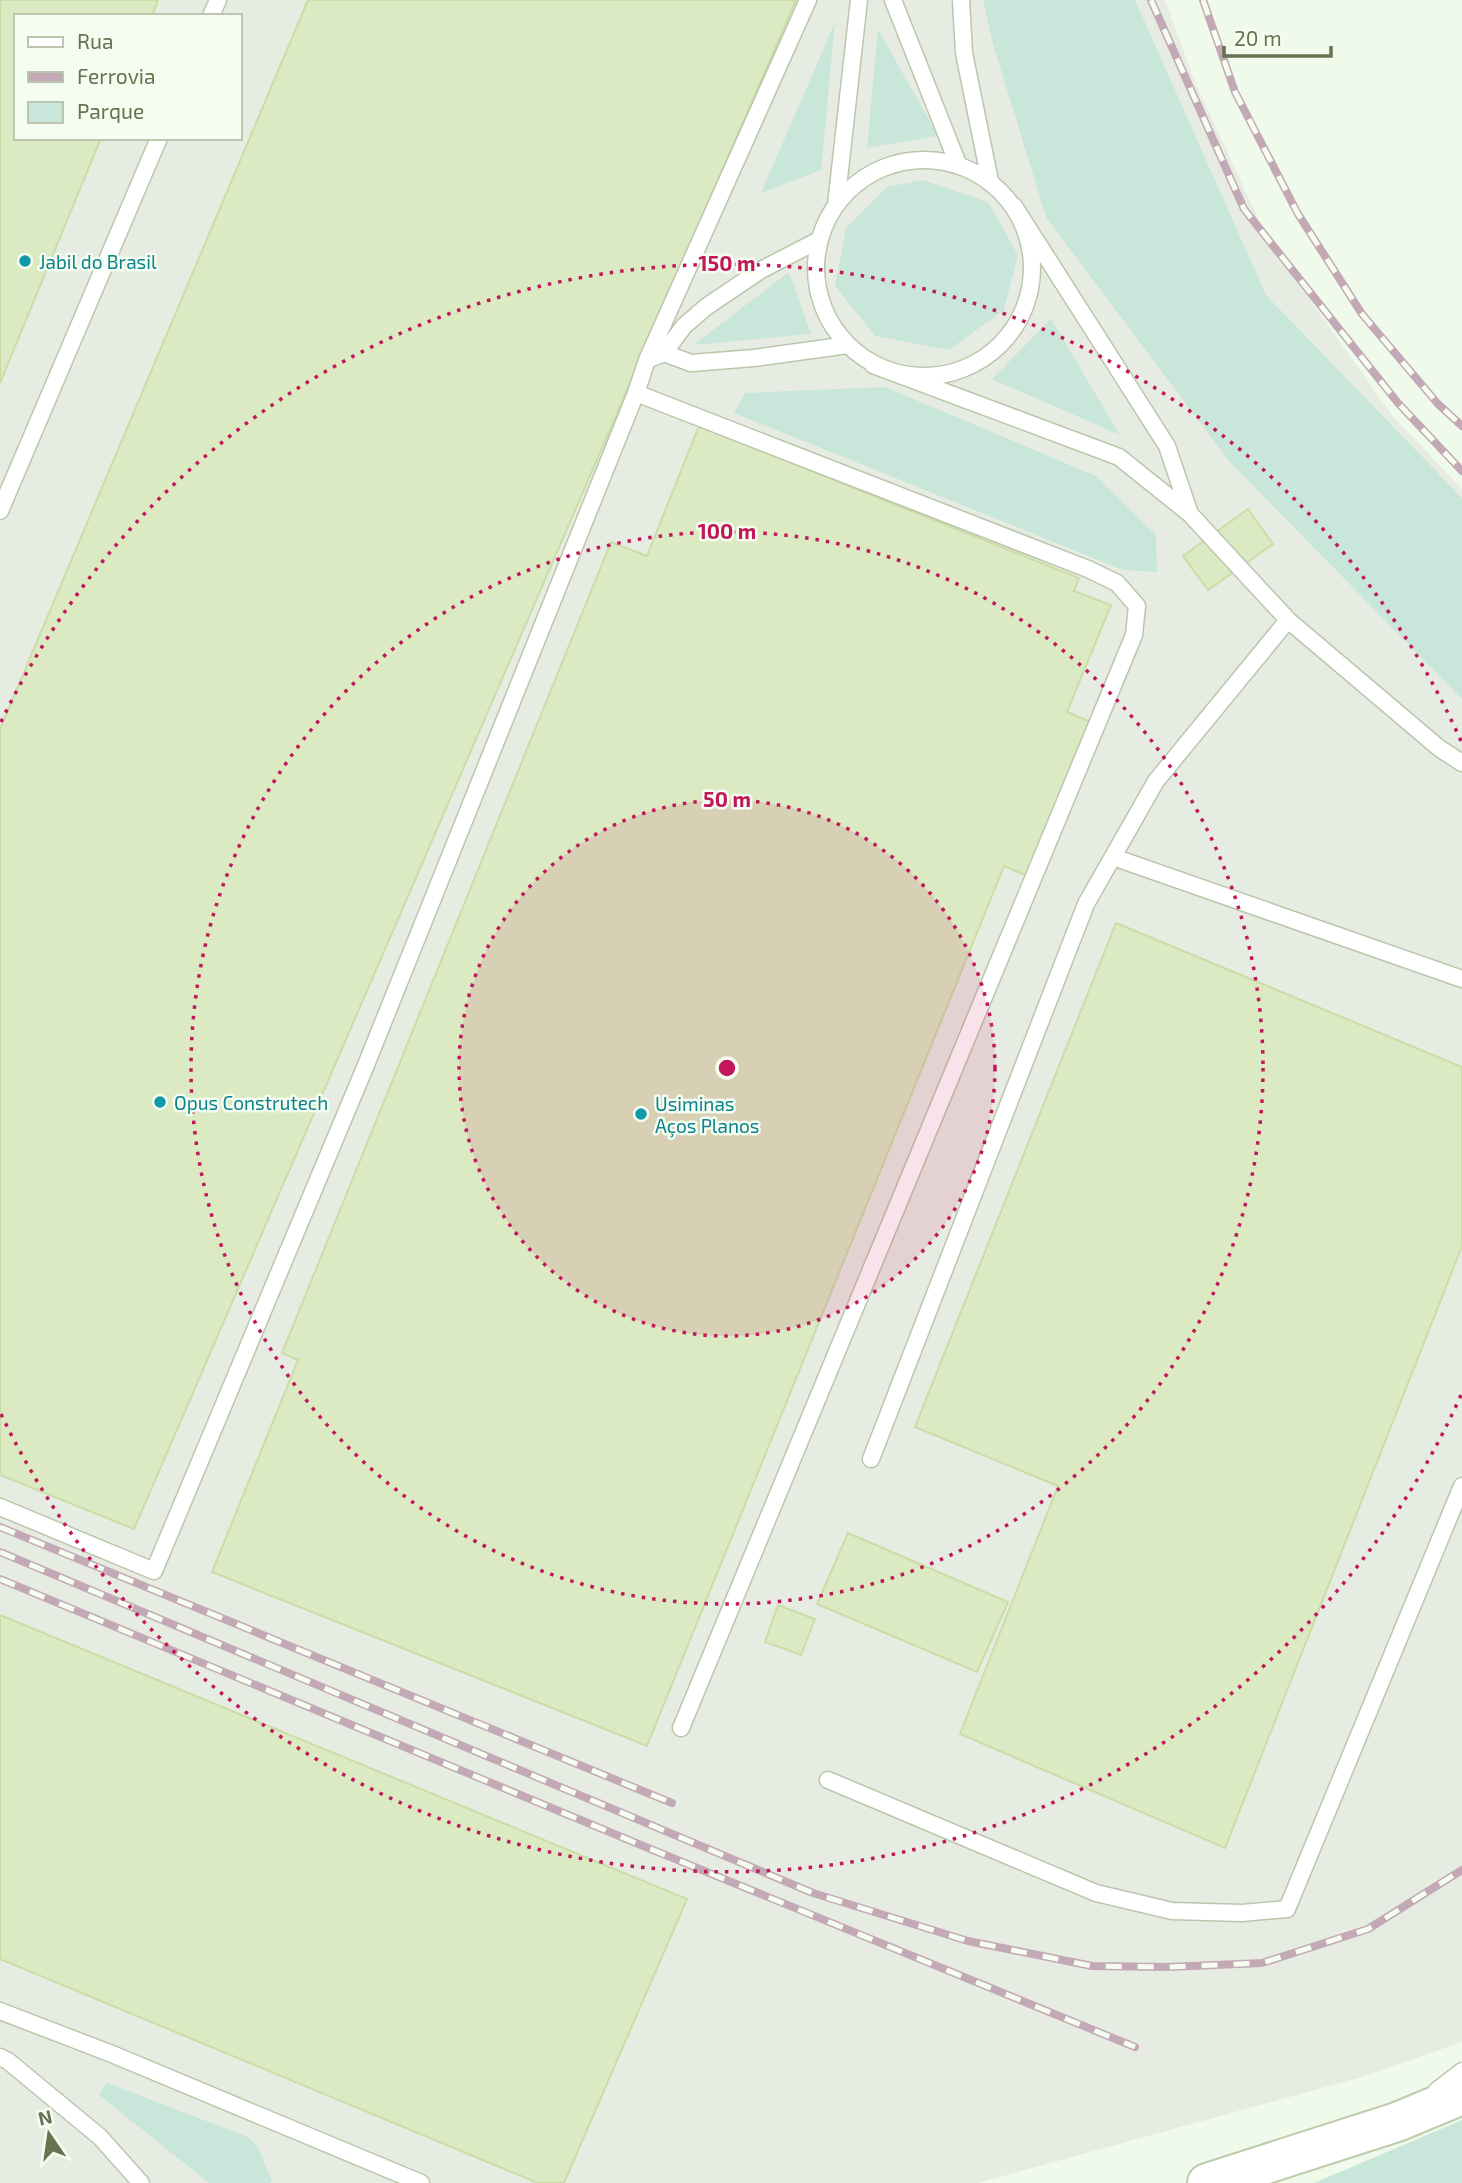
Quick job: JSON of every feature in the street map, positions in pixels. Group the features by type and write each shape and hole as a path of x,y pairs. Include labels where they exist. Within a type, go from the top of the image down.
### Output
{"main road":[{"path":"1207,2183 1397,2122 1462,2095"}],"lane":[{"path":"0,1507 154,1571 366,1065 647,360 808,0"},
{"path":"836,205 859,0"},
{"path":"893,0 958,164"},
{"path":"961,0 964,53 989,181"},
{"path":"0,511 158,140"},
{"path":"1190,513 1167,446 1014,206 989,181 958,164 923,159 890,165 859,181 836,205 819,240 815,268 818,296 829,323 848,345 873,365 1119,457 1190,513 1289,620 1439,748 1462,763"},
{"path":"873,365 908,376 944,376 978,363 1006,341 1026,310 1034,275 1030,239 1014,206"},
{"path":"647,360 664,353 684,326 706,307 761,270 819,240"},
{"path":"664,353 691,363 754,358 848,345"},
{"path":"636,393 1088,569 1117,583 1137,606 1133,635 681,1728"},
{"path":"871,1459 1086,904 1156,781 1289,620"},
{"path":"1113,857 1462,979"},
{"path":"828,1780 1096,1893 1172,1911 1242,1913 1287,1909 1462,1486"},
{"path":"0,2011 112,2054 421,2183"},
{"path":"0,2057 100,2137 141,2183"},
{"path":"1397,2122 1462,2071"}],"shaded area":[{"path":"0,0 1165,0 1195,82 1270,244 1392,415 1462,489 1462,2042 1362,2077 978,2183 0,2183"}],"green space":[{"path":"983,0 1135,0 1266,295 1462,498 1462,699 1229,461 1046,217 993,44"},
{"path":"835,22 821,170 761,193"},
{"path":"878,29 938,136 867,148"},
{"path":"923,180 988,202 1018,255 1004,310 949,350 875,336 835,286 846,228 887,187"},
{"path":"789,272 811,334 693,345"},
{"path":"1051,319 1120,435 992,379"},
{"path":"885,387 1096,476 1156,535 1157,572 1123,570 734,413 745,393"},
{"path":"107,2083 248,2137 258,2147 272,2181 209,2183 99,2095"},
{"path":"1462,2120 1462,2183 1314,2183"}],"building":[{"name":"Jabil do Brasil","path":"0,0 158,0 153,14 14,14 14,140 100,140 0,383"},
{"name":"Opus Construtech","path":"308,0 796,0 134,1529 0,1475 0,729"},
{"name":"Usiminas Aços Planos","path":"699,426 1079,578 1074,591 1111,605 1067,712 1093,723 1028,876 1004,866 647,1746 212,1572 298,1360 282,1353 611,542 647,556"},
{"path":"1248,509 1273,544 1208,590 1183,556"},
{"path":"1116,923 1462,1067 1462,1246 1225,1848 960,1734 1058,1486 915,1427"},
{"path":"848,1533 1008,1602 977,1672 817,1604"},
{"path":"778,1605 815,1619 801,1655 765,1642"},
{"path":"0,1615 687,1899 564,2183 538,2183 0,1959"}],"railway":[{"path":"1151,0 1244,209 1398,403 1462,471"},
{"path":"1203,0 1235,92 1298,214 1362,314 1438,404 1462,426"},
{"path":"0,1527 672,1803"},
{"path":"0,1552 813,1893 968,1941 1092,1966 1168,1967 1262,1963 1368,1929 1462,1870"},
{"path":"0,1579 1135,2047"}],"place":[{"name":"Jabil do Brasil","path":"25,261"},
{"name":"Opus Construtech","path":"160,1102"},
{"name":"Usiminas Aços Planos","path":"641,1114"}]}
